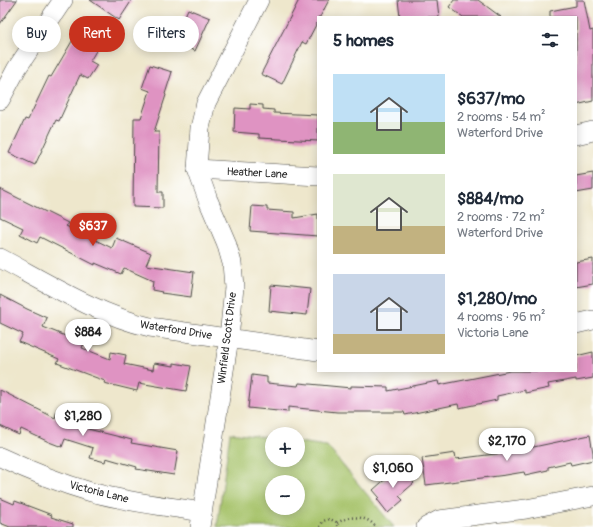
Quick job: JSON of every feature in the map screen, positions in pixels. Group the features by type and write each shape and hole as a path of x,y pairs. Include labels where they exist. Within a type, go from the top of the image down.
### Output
{"street":[{"path":"0,100 17,68 63,0"},
{"name":"Winfield Scott Drive","path":"201,520 229,338 234,301 234,288 232,263 226,242 208,200 197,169 200,128 206,103 255,1"},
{"path":"577,135 593,131"},
{"name":"Heather Lane","path":"197,169 317,176"},
{"name":"Waterford Drive","path":"0,258 95,307 127,321 150,327 317,350"},
{"path":"577,324 593,320"},
{"name":"Victoria Lane","path":"0,457 25,469 59,482 201,520"},
{"path":"426,527 439,520 526,509 593,496"}],"path":[{"path":"337,523 349,518 360,518 368,520 376,527"},
{"path":"320,527 321,523 327,519 333,520 339,527"}],"green space":[{"path":"230,433 265,437 265,467 305,467 305,443 327,446 394,527 217,527"}],"building":[{"path":"0,0 17,0 0,24"},
{"path":"90,0 132,0 122,16 113,16"},
{"path":"299,0 329,0 321,16 317,16 317,23 306,44 302,42 282,84 261,74"},
{"path":"398,0 437,0 439,16 400,16"},
{"path":"454,0 478,0 500,16 462,16 449,7"},
{"path":"576,0 584,0 590,31 593,30 593,101 577,105 577,16 550,16 550,11 576,6"},
{"path":"188,9 210,18 199,42 199,16 185,16"},
{"path":"69,46 69,52 95,52 90,61 97,65 88,79 80,75 59,121 56,120 35,165 9,153 25,119 28,120 49,76 51,77"},
{"path":"150,65 172,72 154,132 159,132 158,192 163,192 163,208 133,207 134,118 141,118 150,91 142,88"},
{"path":"250,104 263,105 263,109 274,110 274,113 317,115 317,141 259,138 259,134 234,132 235,108 250,109"},
{"path":"593,173 593,190 577,193 577,176"},
{"path":"0,189 68,223 66,226 112,248 116,238 151,253 146,265 194,272 191,297 161,293 162,292 152,290 153,281 124,268 121,274 95,263 95,265 40,237 37,243 20,234 23,228 0,217"},
{"path":"252,206 267,207 267,210 294,212 294,218 317,214 317,236 250,231"},
{"path":"593,259 593,284 577,287 577,262"},
{"path":"271,285 310,289 307,315 269,311"},
{"path":"0,295 47,318 43,327 68,337 70,332 86,338 82,348 110,359 111,352 126,355 124,364 153,370 154,363 174,366 174,363 191,366 186,391 139,383 137,391 104,383 105,381 57,363 59,359 19,342 23,334 0,323"},
{"path":"593,352 593,378 576,381 576,379 548,384 549,388 525,393 525,390 497,396 497,400 459,408 458,404 405,415 404,412 337,412 288,407 288,412 248,408 252,375 267,377 267,383 298,386 299,383 351,388 351,386 388,387 388,391 438,381 439,385 505,372 577,372 577,356"},
{"path":"0,390 55,418 57,411 90,423 88,429 132,440 131,443 178,451 174,475 136,469 137,467 106,458 105,462 90,458 93,448 65,439 62,447 21,429 19,435 0,426"},
{"path":"590,435 593,460 571,465 570,462 548,467 548,470 525,475 524,472 426,485 422,458 455,453 456,459 510,452"},
{"path":"400,466 414,483 399,496 403,500 388,513 377,499 379,497 373,490"},
{"path":"0,498 14,504 15,501 52,515 51,517 73,524 73,527 10,527 0,523"}]}
